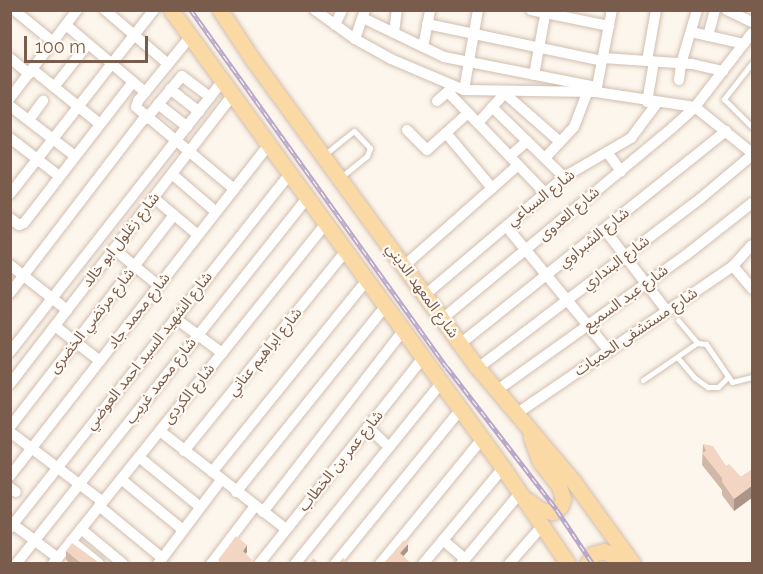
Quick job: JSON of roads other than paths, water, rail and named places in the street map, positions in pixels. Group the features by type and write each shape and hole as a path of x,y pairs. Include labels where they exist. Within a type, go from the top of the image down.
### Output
{"main road":[{"path":"171,10 503,468 568,564"},
{"name":"شارع المعهد الديني","path":"220,10 478,369 573,481 633,564"},
{"path":"520,493 546,512 558,510 563,499 559,486 540,462 529,430"},
{"path":"587,564 593,554 604,551 614,556 620,564"}],"street":[{"path":"14,10 53,42"},
{"path":"10,98 77,10"},
{"path":"105,10 168,64"},
{"path":"12,188 154,10"},
{"path":"335,25 342,10"},
{"path":"394,33 397,10"},
{"path":"423,47 430,10"},
{"path":"437,101 455,89 468,63 478,10"},
{"path":"531,10 609,26"},
{"path":"545,158 574,128 593,90 612,10"},
{"path":"652,102 651,62 656,10"},
{"path":"679,81 681,64 697,10"},
{"path":"708,36 715,10"},
{"path":"727,10 753,22"},
{"path":"315,11 355,39 455,89 503,92 593,90"},
{"path":"534,75 546,12"},
{"path":"355,39 364,14 394,33 444,57 652,102 695,107 753,154"},
{"path":"427,24 602,59 681,64 723,71"},
{"path":"66,25 145,92"},
{"path":"691,32 744,44"},
{"name":"شارع العدوى","path":"442,319 695,107 753,33"},
{"path":"190,37 145,92 136,107 146,118 234,189"},
{"path":"54,87 88,44"},
{"path":"10,58 54,87 100,124"},
{"path":"10,293 170,89 184,76 210,97"},
{"path":"10,218 22,225 133,82"},
{"path":"10,352 222,82"},
{"path":"170,89 199,112"},
{"path":"455,89 468,113 545,193"},
{"path":"478,123 503,92"},
{"path":"503,92 560,142"},
{"name":"شارع زغلول ابو خالد","path":"10,384 232,96"},
{"path":"29,120 43,101"},
{"name":"شارع السباعي","path":"425,295 564,177 631,138 652,102"},
{"path":"158,104 187,127"},
{"path":"10,106 75,156"},
{"path":"492,107 564,177"},
{"path":"407,130 427,150 468,113"},
{"name":"شارع الشبراوي","path":"460,344 605,230 726,130"},
{"path":"446,133 492,188"},
{"path":"10,138 59,176"},
{"path":"510,156 527,141"},
{"name":"شارع محمد جاد","path":"10,476 268,146"},
{"path":"608,152 621,171"},
{"name":"شارع البنداري","path":"478,369 753,154"},
{"path":"404,266 518,165"},
{"path":"172,174 216,212"},
{"name":"شارع الشهيد السيد احمد العوضي","path":"12,525 289,175"},
{"path":"154,198 198,235"},
{"name":"شارع محمد غريب","path":"16,564 306,199"},
{"name":"شارع عبد السميع","path":"496,391 646,284 753,202"},
{"name":"شارع مرتضي الخضرى","path":"10,429 174,215"},
{"name":"شارع الكردى","path":"56,561 325,225"},
{"path":"506,226 609,351"},
{"path":"605,230 667,311"},
{"name":"شارع مستشفى الحميات","path":"516,414 733,266 753,245"},
{"path":"114,249 159,286"},
{"name":"شارع ابراهيم عناني","path":"184,451 345,252"},
{"path":"10,265 67,310"},
{"path":"733,266 753,289"},
{"path":"212,472 366,281"},
{"path":"237,492 385,307"},
{"path":"175,318 222,353"},
{"path":"55,326 100,361"},
{"path":"211,564 259,509 403,331"},
{"name":"شارع عمر بن الخطاب","path":"259,564 423,358"},
{"path":"295,564 441,383"},
{"path":"335,564 460,409"},
{"path":"368,427 390,447"},
{"path":"10,429 79,484 160,561 221,480"},
{"path":"160,431 286,529"},
{"path":"380,564 482,439"},
{"path":"139,457 200,507"},
{"path":"423,564 503,468"},
{"path":"121,479 183,530"},
{"path":"442,540 463,561 520,493"},
{"path":"12,525 34,540 56,561"},
{"path":"509,564 542,526"},
{"path":"81,529 123,564"},
{"path":"71,541 99,564"}],"lane":[{"path":"753,63 724,99 753,127"},
{"path":"323,156 354,131 369,148 367,156 339,178"},
{"path":"678,320 697,343 706,344 733,382 753,377"},
{"path":"643,380 697,343"},
{"path":"678,358 695,378 708,387 718,387 728,377"}],"railway":[{"path":"191,10 447,367 557,510 593,564"}]}
